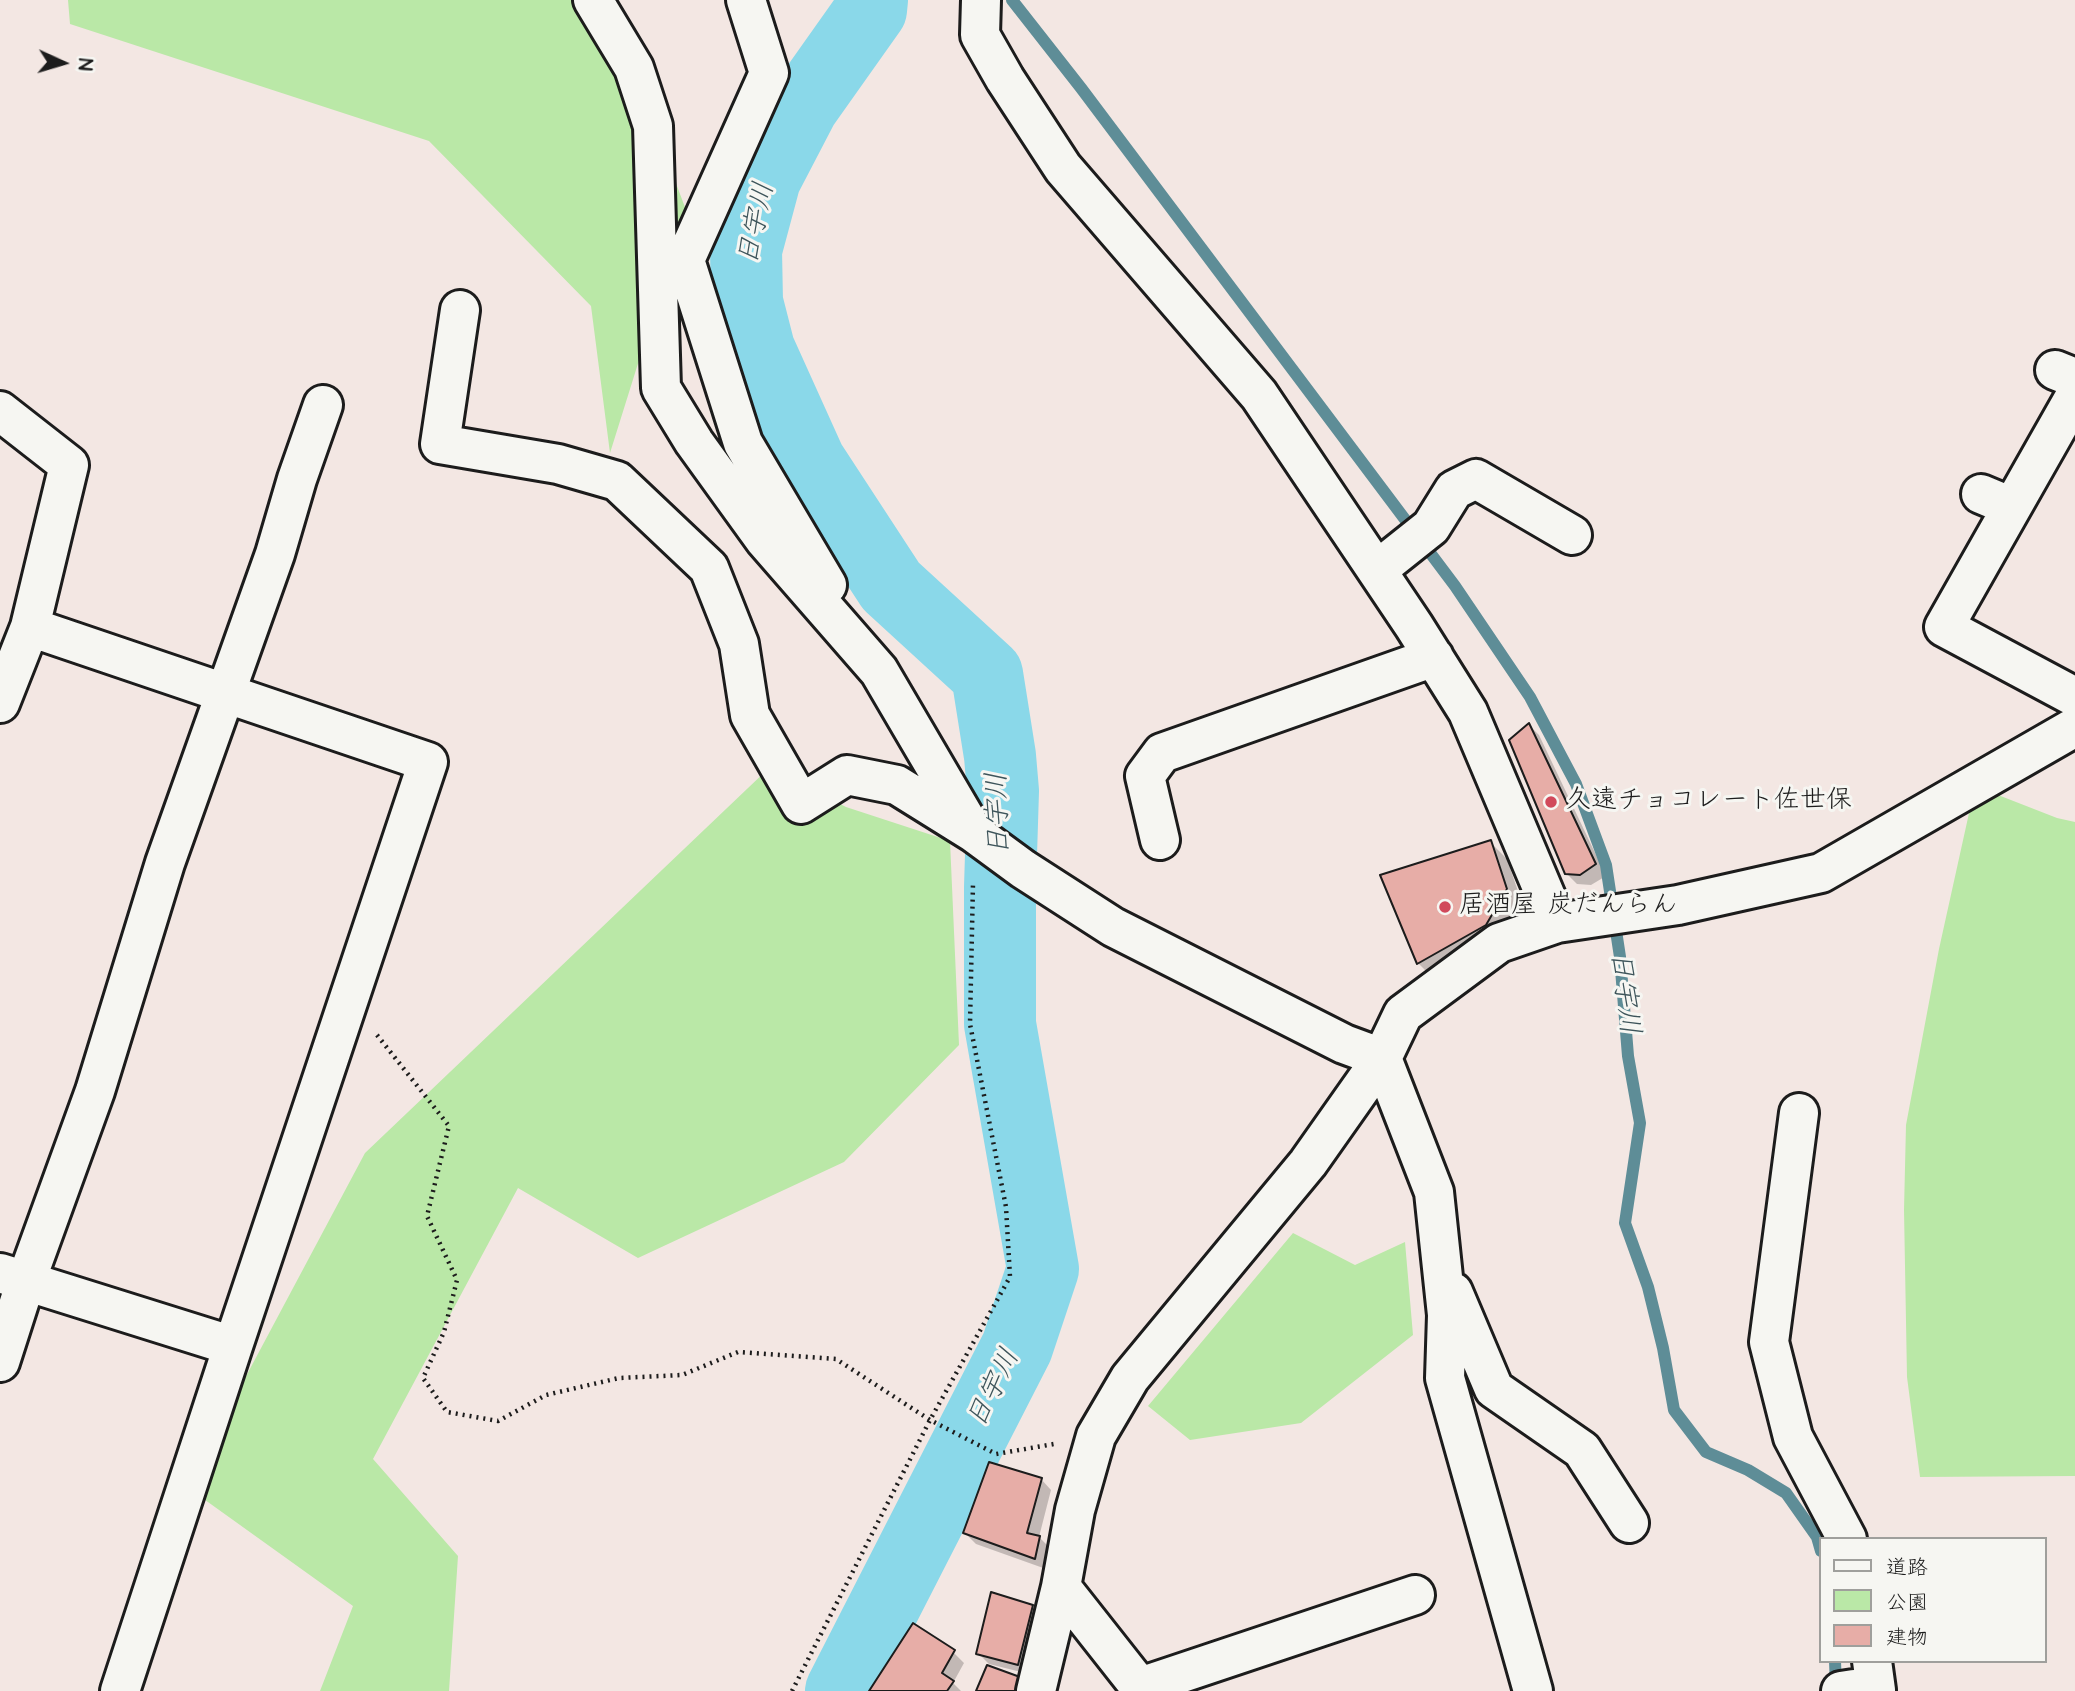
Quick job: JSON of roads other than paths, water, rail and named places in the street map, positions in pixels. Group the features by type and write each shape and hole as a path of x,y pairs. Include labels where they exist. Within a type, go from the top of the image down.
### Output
{"street":[{"path":"593,0 634,68 653,126 661,388 694,442 764,539 879,671"},
{"path":"746,0 769,73 685,260 743,443 974,833"},
{"path":"981,4 980,35 1063,168 1259,395 1387,562 1434,657 1468,712 1572,920"},
{"path":"460,310 440,444 558,464 617,481 709,568 739,644 750,715 801,804 847,775 897,785 974,833 1023,869 1113,927 1344,1044 1382,1058 1434,1192 1447,1315 1445,1378 1533,1691"},
{"path":"2068,381 1997,500 1944,627 2075,697"},
{"path":"0,1362 13,1277 95,1091 165,863 275,554 323,405"},
{"path":"0,411 69,465 30,627 0,704"},
{"path":"1387,562 1431,527 1454,490 1476,479 1572,535"},
{"path":"30,627 428,762 120,1691"},
{"path":"1160,840 1145,776 1162,752 1434,657"},
{"path":"1036,1691 1061,1587 1075,1510 1096,1436 1130,1378 1308,1163 1382,1058 1403,1014 1499,943 1572,920 1678,905 1821,873 2075,727"},
{"path":"1799,1113 1769,1342 1793,1437 1846,1537"},
{"path":"1442,1264 1494,1389 1582,1450 1629,1523"},
{"path":"13,1277 233,1346"},
{"path":"1061,1587 1142,1689 1415,1595"}],"waterway":[{"name":"日宇川","path":"841,1691 1017,1347 1043,1269 1000,1024 1003,791 987,674 891,586 810,462 759,349 747,302 746,250 765,179 803,106 871,10 872,0"},
{"name":"日宇川","path":"1012,0 1455,586 1530,697 1576,784 1606,865 1620,957 1628,1056 1640,1123 1625,1223 1648,1287 1674,1410 1706,1452 1748,1470 1786,1493 1817,1537 1820,1548"},
{"name":"日宇川","path":"1835,1663 1836,1687"}],"place":[{"name":"久遠チョコレート佐世保","path":"1551,802"},
{"name":"居酒屋 炭だんらん","path":"1445,907"}]}
